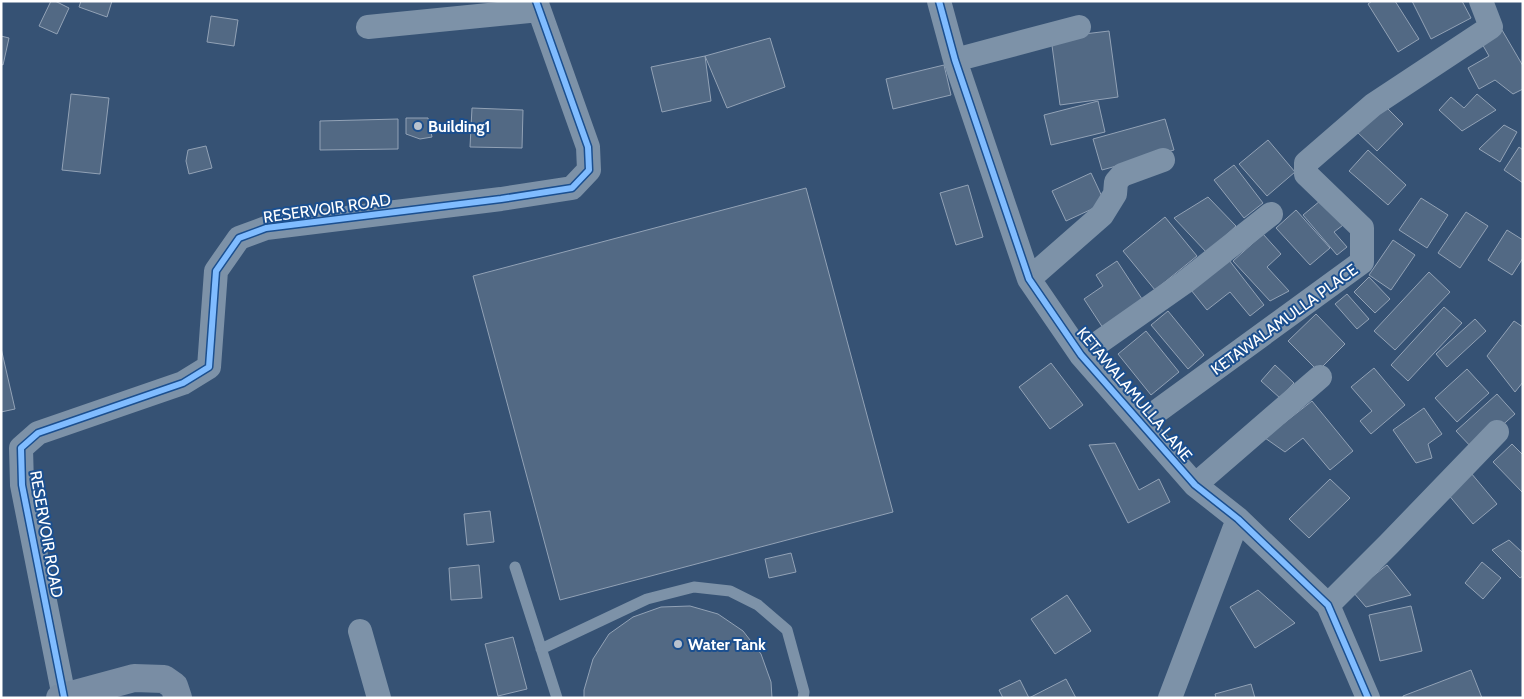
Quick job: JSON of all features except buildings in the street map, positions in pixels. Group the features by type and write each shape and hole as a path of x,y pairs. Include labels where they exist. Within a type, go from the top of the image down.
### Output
{"street":[{"name":"KETAWALAMULLA LANE","path":"939,1 955,60 1029,279 1081,355 1195,485 1238,519 1328,605 1368,698"},
{"name":"KETAWALAMULLA PLACE","path":"1141,423 1362,262 1362,228 1306,174 1306,163 1373,105 1491,27 1481,1"},
{"path":"368,27 537,5"},
{"name":"RESERVOIR ROAD","path":"62,697 22,485 21,448 38,433 183,383 209,367 216,271 239,238 266,228 501,199 572,188 589,170 588,148 537,5"},
{"path":"955,60 1079,27"},
{"path":"1029,279 1102,215 1115,194 1116,182 1122,175 1163,160"},
{"path":"1081,355 1185,282 1271,214"},
{"path":"1195,485 1320,377"},
{"path":"1328,605 1497,432"},
{"path":"1172,692 1238,519"},
{"path":"360,631 379,698"},
{"path":"62,697 134,678 164,679 174,686 178,698"}],"lane":[{"path":"515,566 557,698"},
{"path":"541,649 647,599 694,587 730,591 758,605 787,630 804,692 803,698"}],"cycle path":[{"path":"64,697 22,485 21,448 38,433 183,383 209,367 216,271 239,238 266,228 501,199 572,188 589,170 588,147 536,1"},
{"path":"939,1 955,60 1029,279 1081,355 1195,485 1238,519 1328,605 1368,698"}],"place":[{"name":"Building1","path":"418,126"},
{"name":"Water Tank","path":"678,644"}]}
